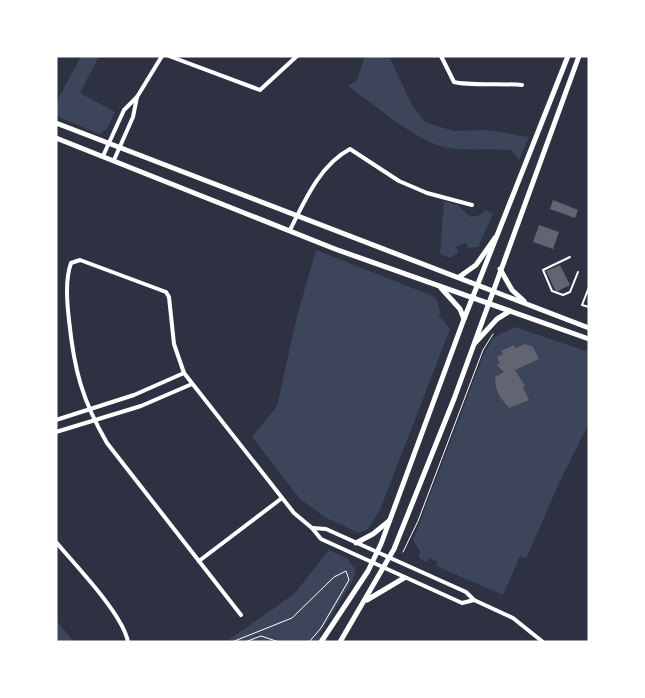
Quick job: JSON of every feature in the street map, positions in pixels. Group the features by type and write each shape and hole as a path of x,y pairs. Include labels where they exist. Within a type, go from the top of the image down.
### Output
{"street":[{"path":"103,156 124,110 137,97 162,56"},
{"path":"169,56 260,90 296,56"},
{"path":"441,56 454,82 462,84 494,82 522,85"},
{"path":"321,642 372,564 377,553 464,319 502,228 568,56"},
{"path":"340,642 390,558 473,345 579,56"},
{"path":"114,160 134,117 137,97"},
{"path":"56,123 589,328"},
{"path":"56,138 290,230 439,286 589,339"},
{"path":"290,230 313,186 335,157 350,149 399,181 427,193 472,204"},
{"path":"459,277 476,265 502,228"},
{"path":"241,615 107,443 95,421 74,364 68,308 68,271 71,263 80,260 166,292 169,297 174,344 184,373 294,513 312,528 321,539 372,564 462,603 474,600"},
{"path":"500,269 512,290 526,303"},
{"path":"439,286 453,300 464,319"},
{"path":"473,345 497,319 510,311"},
{"path":"56,420 134,395 184,373"},
{"path":"56,432 141,406 192,384"},
{"path":"199,561 282,498"},
{"path":"356,543 373,534 390,520"},
{"path":"312,528 326,529 466,592 474,600 513,618 544,642"},
{"path":"56,542 116,617 126,632 128,642"},
{"path":"366,600 404,578"}],"lane":[{"path":"570,257 544,270 552,291 563,295 570,292 578,272"},
{"path":"589,286 582,304 589,307"}],"path":[{"path":"403,552 418,522 483,350 492,334"},
{"path":"232,642 292,618 334,577 346,571 349,580 320,628 309,642"},
{"path":"245,642 261,636 279,642"}],"shaded area":[{"path":"81,56 99,56 80,93 115,112 107,129 99,134 56,116 56,103"},
{"path":"365,56 389,56 412,105 425,122 453,131 487,130 529,137 519,160 511,150 457,149 437,145 397,122 348,86 357,80"},
{"path":"444,201 457,205 471,217 480,215 485,210 493,214 478,247 468,248 466,243 456,247 459,252 450,258 440,254"},
{"path":"316,250 436,298 440,312 439,316 450,329 380,510 368,529 359,533 326,518 300,499 252,437 277,406 297,316"},
{"path":"515,327 589,352 589,423 560,481 526,559 520,556 503,595 436,566 437,562 430,558 427,562 419,558 420,551 413,540 484,353 494,337"},
{"path":"329,550 348,559 356,571 351,584 319,635 333,642 226,642 294,594"},
{"path":"56,620 74,642 56,642"}],"building":[{"path":"553,200 578,210 575,218 550,209"},
{"path":"539,225 559,232 553,249 533,242"},
{"path":"560,265 570,285 556,292 546,271"},
{"path":"525,344 533,347 539,359 515,370 525,386 523,387 529,400 509,408 500,397 496,387 495,377 504,372 497,365 500,363 497,357 503,354 501,351 514,345 515,348"}]}
